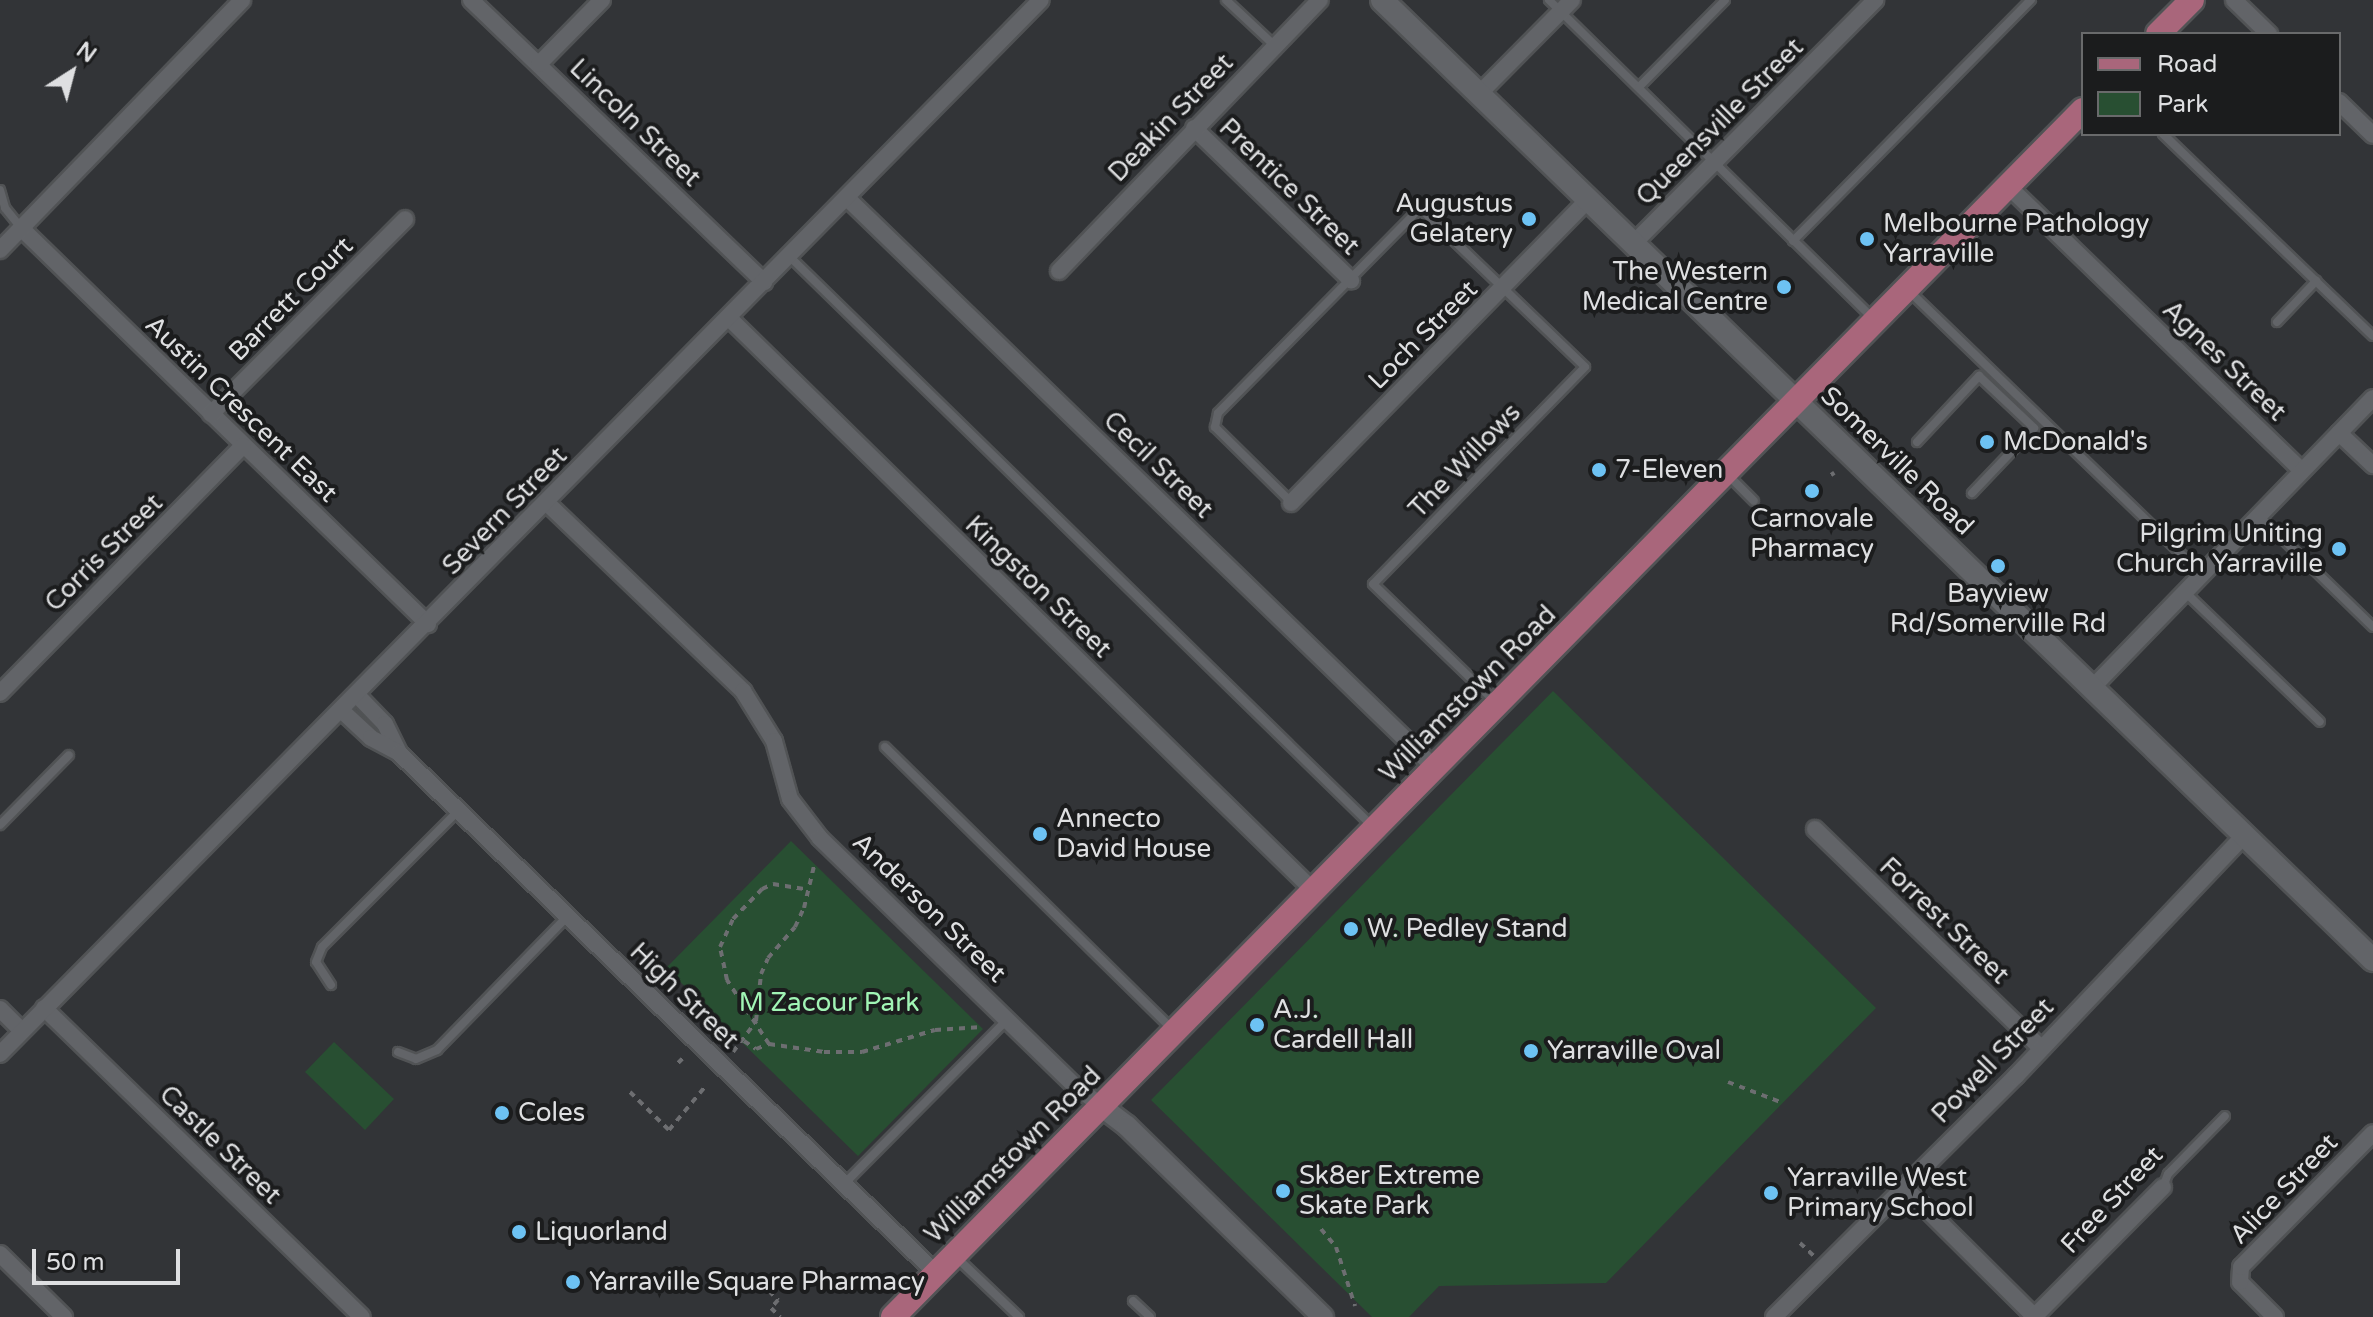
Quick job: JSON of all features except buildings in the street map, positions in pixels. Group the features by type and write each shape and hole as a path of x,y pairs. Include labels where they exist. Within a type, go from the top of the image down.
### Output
{"main road":[{"name":"Somerville Road","path":"1382,0 2244,836 2371,955"},
{"path":"2160,32 2192,0"},
{"name":"Williamstown Road","path":"893,1317 2081,112"}],"street":[{"path":"0,250 242,0"},
{"name":"Lincoln Street","path":"471,0 764,282"},
{"path":"539,64 602,0"},
{"name":"Severn Street","path":"0,1054 1041,0"},
{"name":"Deakin Street","path":"1059,271 1320,0"},
{"name":"Queensville Street","path":"1633,244 1875,0"},
{"path":"2234,0 2267,32"},
{"path":"1479,94 1561,4"},
{"path":"2341,104 2373,135"},
{"name":"Prentice Street","path":"1194,128 1351,280"},
{"name":"Agnes Street","path":"2008,186 2302,471"},
{"name":"Cecil Street","path":"847,198 1435,768"},
{"name":"Loch Street","path":"1291,503 1588,200"},
{"name":"Barrett Court","path":"211,414 405,219"},
{"name":"Austin Crescent East","path":"21,228 428,624"},
{"name":"Kingston Street","path":"729,318 1314,891"},
{"path":"2092,688 2373,398"},
{"path":"2339,433 2373,465"},
{"name":"Corris Street","path":"0,693 243,446"},
{"name":"Anderson Street","path":"547,503 743,691 774,741 790,799 802,818 1007,1020 1127,1126 1323,1317"},
{"name":"High Street","path":"357,695 385,724 399,753"},
{"name":"High Street","path":"341,710 371,738 399,753 936,1273"},
{"name":"Forrest Street","path":"1815,829 2040,1047"},
{"name":"Powell Street","path":"1774,1317 2016,1076 2040,1047 2244,836"},
{"name":"Castle Street","path":"44,1008 362,1317"},
{"path":"0,1009 22,1031"},
{"name":"Alice Street","path":"2275,1317 2240,1282 2241,1267 2373,1133"},
{"path":"1904,1187 2035,1317"},
{"name":"Free Street","path":"2035,1317 2163,1187"},
{"path":"0,1254 64,1317"}],"lane":[{"path":"1226,0 1275,46"},
{"path":"1639,87 1725,0"},
{"path":"1793,241 2031,0"},
{"path":"1561,4 1639,87 1876,322"},
{"path":"2165,136 2373,336"},
{"path":"0,190 5,208 21,228"},
{"path":"1291,503 1215,427 1218,413 1420,208 1502,289"},
{"path":"789,256 1375,829"},
{"path":"2277,322 2316,281"},
{"name":"The Willows","path":"1498,704 1373,584 1585,367 1502,289"},
{"path":"1908,290 2202,574"},
{"path":"1917,442 1979,376 2034,428 1972,493"},
{"path":"1725,473 1754,501"},
{"path":"2259,516 2373,627"},
{"path":"2185,592 2320,722"},
{"path":"885,747 1175,1032"},
{"path":"0,825 69,755"},
{"path":"331,985 316,962 322,947 458,811"},
{"path":"398,1052 416,1059 437,1050 567,917"},
{"path":"843,1184 1007,1020"},
{"name":"Free Street","path":"2163,1187 2168,1174 2225,1116"},
{"path":"954,1255 1019,1317"},
{"path":"1133,1301 1150,1317"}],"path":[{"path":"720,1065 744,1041 756,1021 761,974 768,958 795,927 815,862"},
{"path":"769,1044 727,980 720,947 726,931 762,889 773,884 808,889"},
{"path":"744,1041 756,1049 769,1044 824,1052 862,1052 935,1030 985,1027"},
{"path":"678,1063 686,1055"},
{"path":"1728,1082 1783,1103"},
{"path":"630,1092 669,1130 704,1088"},
{"path":"1321,1229 1336,1247 1355,1306"},
{"path":"1800,1243 1812,1254"},
{"path":"769,1291 778,1300 771,1308 780,1317"}],"green space":[{"path":"1553,691 1876,1008 1606,1283 1439,1286 1409,1317 1372,1317 1151,1100"},
{"name":"M Zacour Park","path":"791,841 983,1029 858,1156 666,968"},
{"path":"334,1042 394,1099 365,1130 305,1072"}],"place":[{"name":"Augustus Gelatery","path":"1529,219"},
{"name":"Melbourne Pathology Yarraville","path":"1867,239"},
{"name":"The Western Medical Centre","path":"1784,287"},
{"name":"McDonald's","path":"1987,442"},
{"name":"7-Eleven","path":"1599,470"},
{"name":"Carnovale Pharmacy","path":"1812,491"},
{"name":"Pilgrim Uniting Church Yarraville","path":"2339,549"},
{"name":"Bayview Rd/Somerville Rd","path":"1998,566"},
{"name":"Annecto David House","path":"1040,834"},
{"name":"W. Pedley Stand","path":"1351,929"},
{"name":"A.J. Cardell Hall","path":"1257,1025"},
{"name":"Yarraville Oval","path":"1531,1051"},
{"name":"Coles","path":"502,1113"},
{"name":"Sk8er Extreme Skate Park","path":"1283,1191"},
{"name":"Yarraville West Primary School","path":"1771,1193"},
{"name":"Liquorland","path":"519,1232"},
{"name":"Yarraville Square Pharmacy","path":"573,1282"}]}
